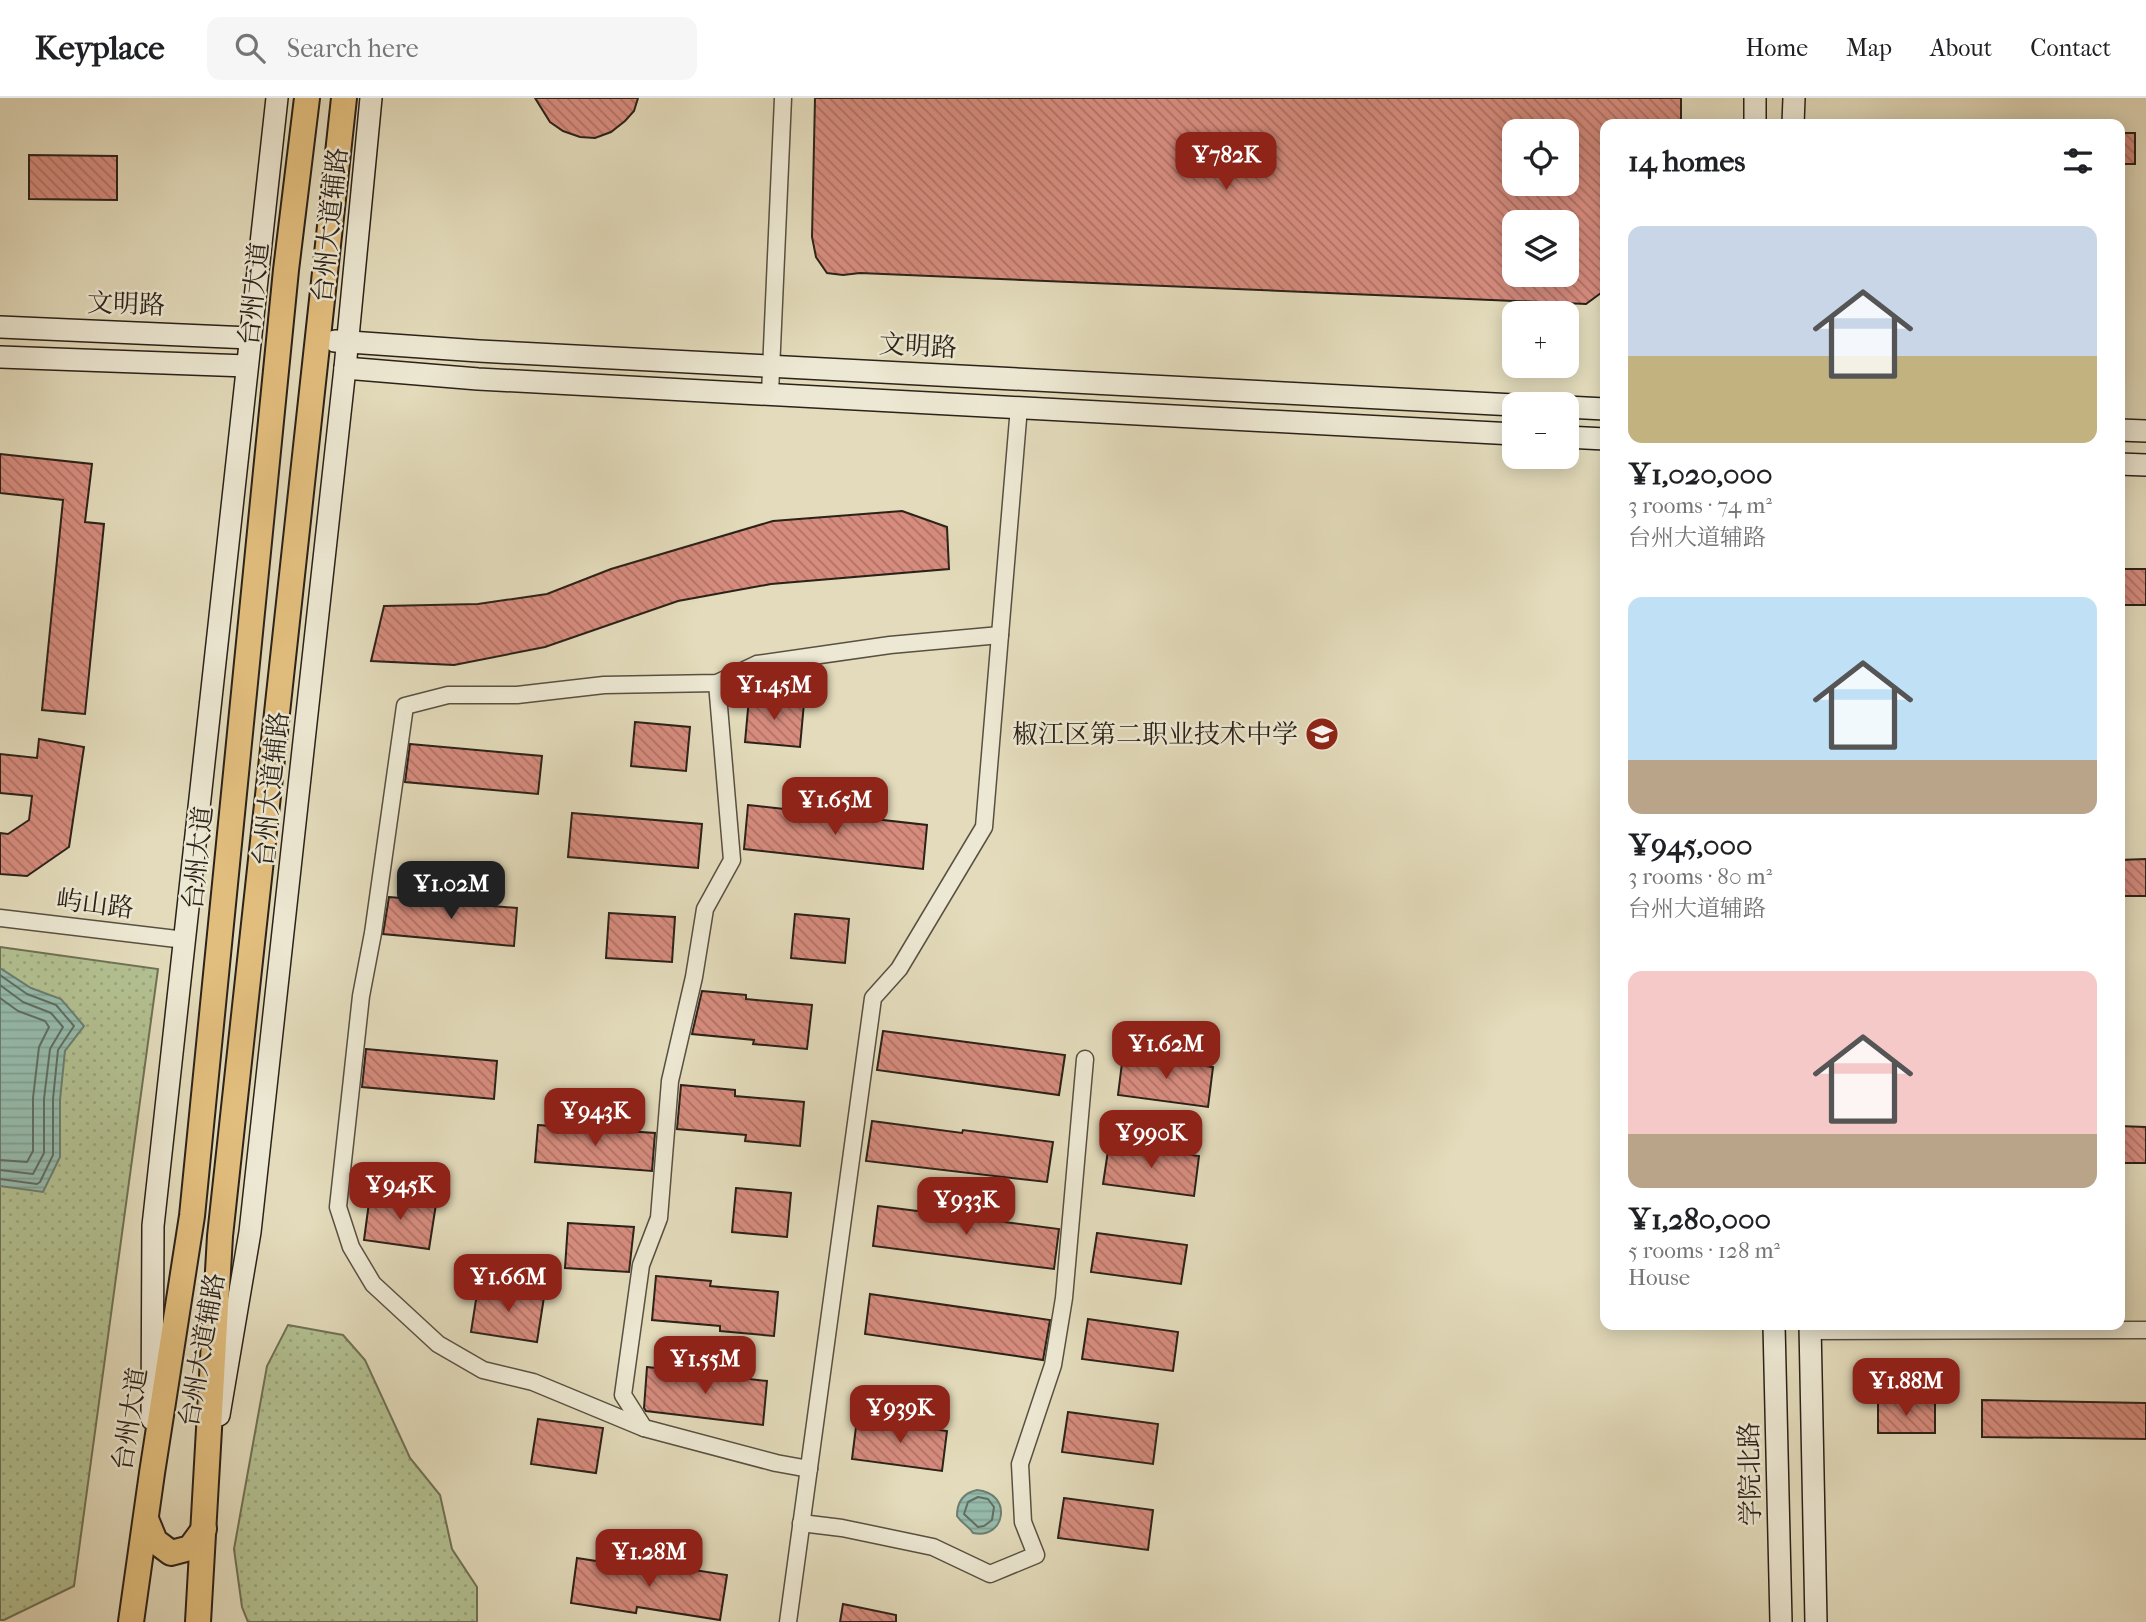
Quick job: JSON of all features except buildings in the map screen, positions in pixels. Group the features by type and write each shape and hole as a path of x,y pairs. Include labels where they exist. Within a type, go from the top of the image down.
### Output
{"main road":[{"name":"台州大道辅路","path":"152,1473 153,1226 277,98"},
{"name":"台州大道","path":"131,1622 192,1216 286,270 307,98"},
{"path":"198,1622 220,1236 344,98"},
{"name":"台州大道辅路","path":"207,1483 250,1232 345,368 371,98"},
{"path":"1755,98 1755,119"},
{"path":"1793,119 1794,98"},
{"name":"文明路","path":"0,327 250,338"},
{"path":"169,363 181,359 184,352 180,342 172,334"},
{"name":"文明路","path":"319,340 771,367 1502,404"},
{"path":"478,379 467,372 464,364 467,358 479,351"},
{"path":"0,357 247,366"},
{"path":"345,368 478,379 1502,433"},
{"path":"1579,408 1600,409"},
{"path":"2125,430 2146,431"},
{"path":"1579,437 1600,439"},
{"path":"2125,464 2146,465"},
{"name":"学院北路","path":"1774,1330 1781,1622"},
{"path":"1810,1330 1816,1622"},
{"path":"146,1519 155,1541 171,1553 191,1548 204,1529"}],"street":[{"path":"770,393 783,98"},
{"path":"788,1622 873,998 899,969 984,827 1018,407"},
{"path":"809,1469 776,1463 644,1428 533,1382 483,1370 438,1343 373,1284 351,1247 338,1207 346,1125 361,996 405,706 448,695 517,695 604,685 717,682 757,664 890,645 1000,635"},
{"path":"644,1428 624,1395 641,1265 659,1218 670,1081 694,976 705,909 732,860 717,682"},
{"name":"屿山路","path":"0,918 185,940"},
{"path":"802,1524 842,1528 933,1547 990,1574 1036,1555 1023,1522 1020,1464 1053,1365 1064,1298 1085,1059"},
{"path":"2034,1330 2146,1331"}],"shaded area":[{"path":"0,947 158,969 74,1586 4,1620 0,1620"},
{"path":"288,1325 343,1335 365,1360 410,1458 440,1495 452,1549 477,1587 477,1622 248,1622 242,1607 234,1549 267,1366"}],"water":[{"path":"0,968 31,988 61,999 84,1026 65,1051 60,1100 60,1157 43,1192 0,1186"},
{"path":"977,1490 989,1493 1000,1507 998,1523 993,1530 984,1533 973,1533 957,1516 962,1499"}],"place":[{"name":"椒江区第二职业技术中学","path":"1322,734"}]}
